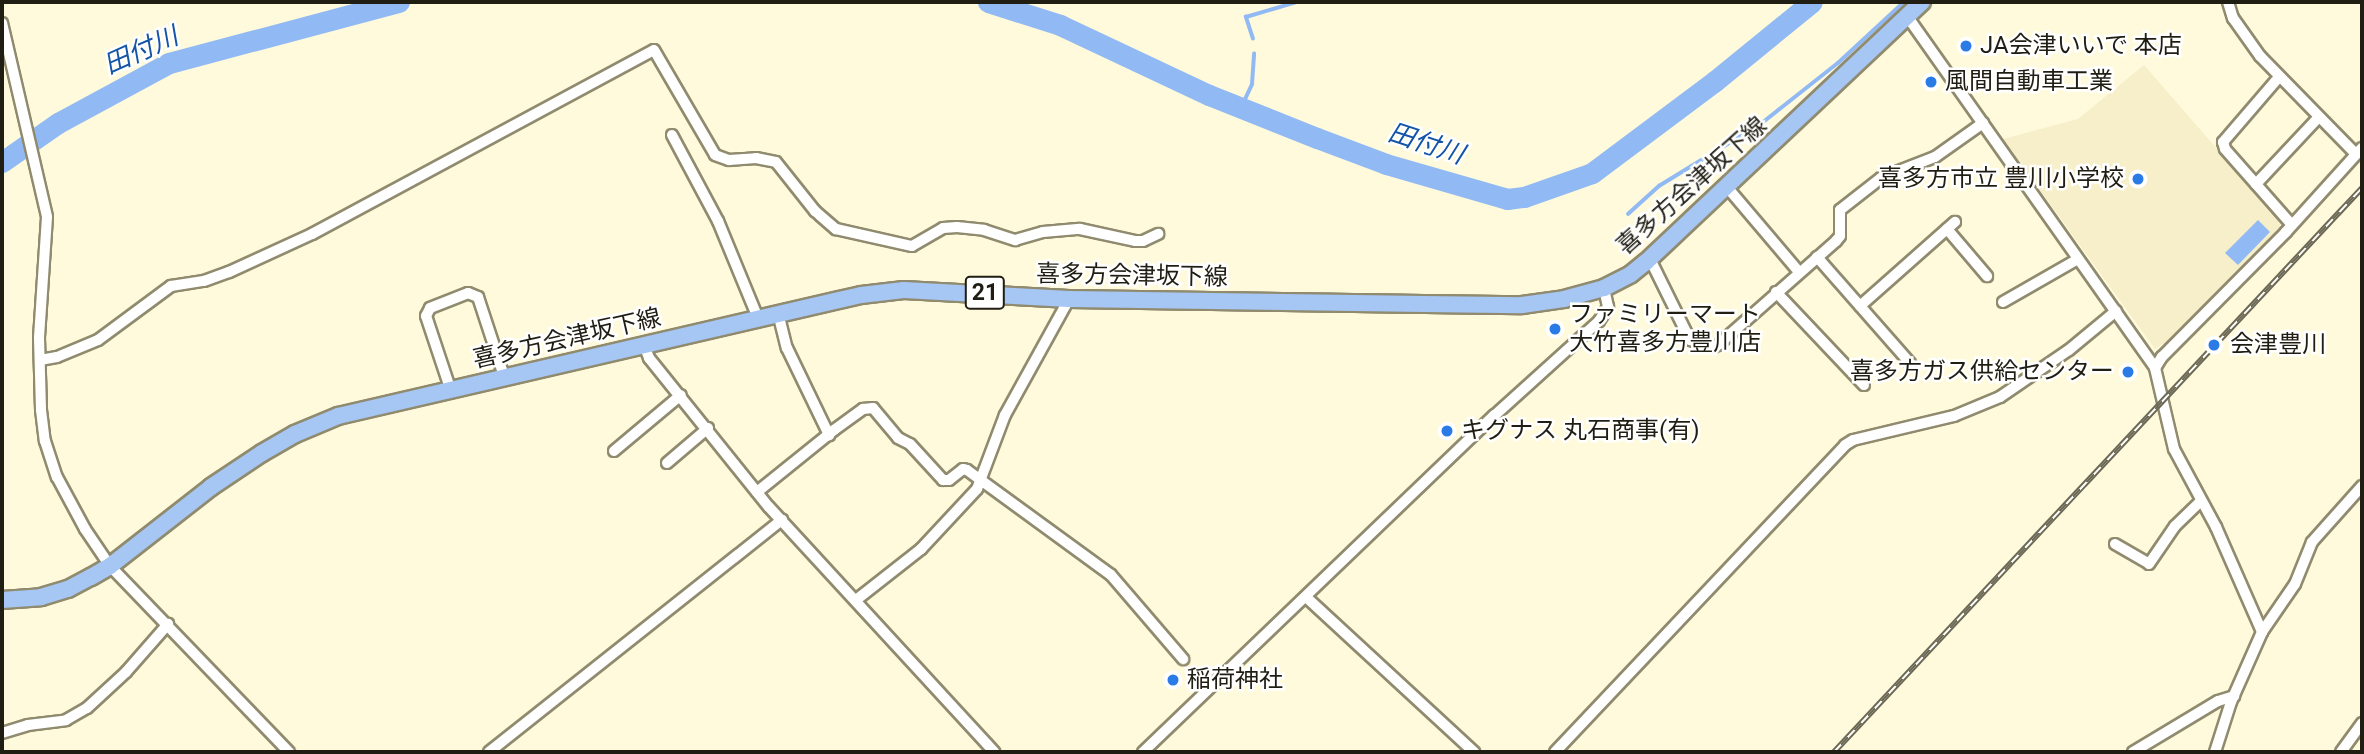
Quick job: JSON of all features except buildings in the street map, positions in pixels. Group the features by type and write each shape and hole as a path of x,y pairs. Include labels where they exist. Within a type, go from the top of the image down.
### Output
{"main road":[{"name":"喜多方会津坂下線","path":"2,600 41,597 68,589 110,566 211,487 295,434 338,416 778,313 886,291 1069,299 1522,305 1564,299 1604,288 1631,274 1650,259 1922,2"}],"street":[{"path":"2155,368 2162,357 2292,225 2359,151 2319,117 2279,77 2242,32 2228,2"},
{"path":"1907,16 2155,368 2174,449 2216,527 2262,632"},
{"path":"2,23 42,186 47,217 40,360 41,410 46,441 57,477 85,529 110,566 289,752"},
{"path":"40,360 57,357 105,336 171,286 204,281 229,272 312,234 654,50 715,155 729,160 756,158 776,162 815,211 836,229 912,246 943,228 957,227 984,230 1015,240 1043,232 1080,229 1143,242 1158,234"},
{"path":"2279,77 2223,142 2225,149 2292,225"},
{"path":"2256,184 2319,117"},
{"path":"1650,259 1689,340 1713,347 1840,236 1840,210 1874,182 1935,157 1983,123"},
{"path":"673,135 718,221 758,318"},
{"path":"1727,187 1799,272"},
{"path":"1860,306 1951,225 1987,276"},
{"path":"1817,257 1910,363"},
{"path":"2003,302 2078,259"},
{"path":"1143,752 1495,415 1599,321 1608,307 1604,288"},
{"path":"1776,292 1864,385"},
{"path":"450,388 426,316 430,308 468,293 478,298 504,376"},
{"path":"856,600 935,535 969,500 982,480 1005,415 1069,299"},
{"path":"1555,752 1845,445 1864,437 1954,416 2000,397 2069,350 2116,311"},
{"path":"778,313 787,348 830,435"},
{"path":"645,345 649,358 709,428 757,492 994,752"},
{"path":"614,451 681,395"},
{"path":"757,492 863,409 873,408 898,438 910,444 943,480 949,480 963,469 982,480 1111,575 1183,659"},
{"path":"667,463 709,428"},
{"path":"2215,752 2234,696 2262,632 2294,584 2312,542 2362,486"},
{"path":"2115,544 2149,564 2175,526 2201,501"},
{"path":"489,752 782,520"},
{"path":"1306,597 1474,752"},
{"path":"2,733 27,725 66,720 87,708 126,672 168,624"},
{"path":"2133,752 2218,701 2234,696"},
{"path":"2341,752 2362,723"}],"shaded area":[{"name":"喜多方市立 豊川小学校","path":"2144,65 2278,219 2281,227 2278,234 2219,292 2167,342 2155,349 2003,139 2078,119"}],"water":[{"path":"2258,220 2270,232 2238,265 2225,253"}],"waterway":[{"name":"田付川","path":"2,162 58,123 169,63 399,2"},
{"name":"田付川","path":"988,2 1060,25 1209,95 1317,138 1386,164 1507,199 1524,197 1592,173 1715,81 1812,2"},
{"path":"1253,39 1246,17 1297,2"},
{"path":"1628,214 1659,186 1762,123 1838,63 1904,2"},
{"path":"1241,108 1252,84 1254,54"}],"railway":[{"path":"1834,752 2362,188"}],"place":[{"name":"JA会津いいで 本店","path":"1966,46"},
{"name":"風間自動車工業","path":"1931,82"},
{"name":"喜多方市立 豊川小学校","path":"2138,179"},
{"name":"ファミリーマート 大竹喜多方豊川店","path":"1555,329"},
{"name":"会津豊川","path":"2214,345"},
{"name":"喜多方ガス供給センター","path":"2128,372"},
{"name":"キグナス 丸石商事(有)","path":"1447,431"},
{"name":"稲荷神社","path":"1173,680"}]}
